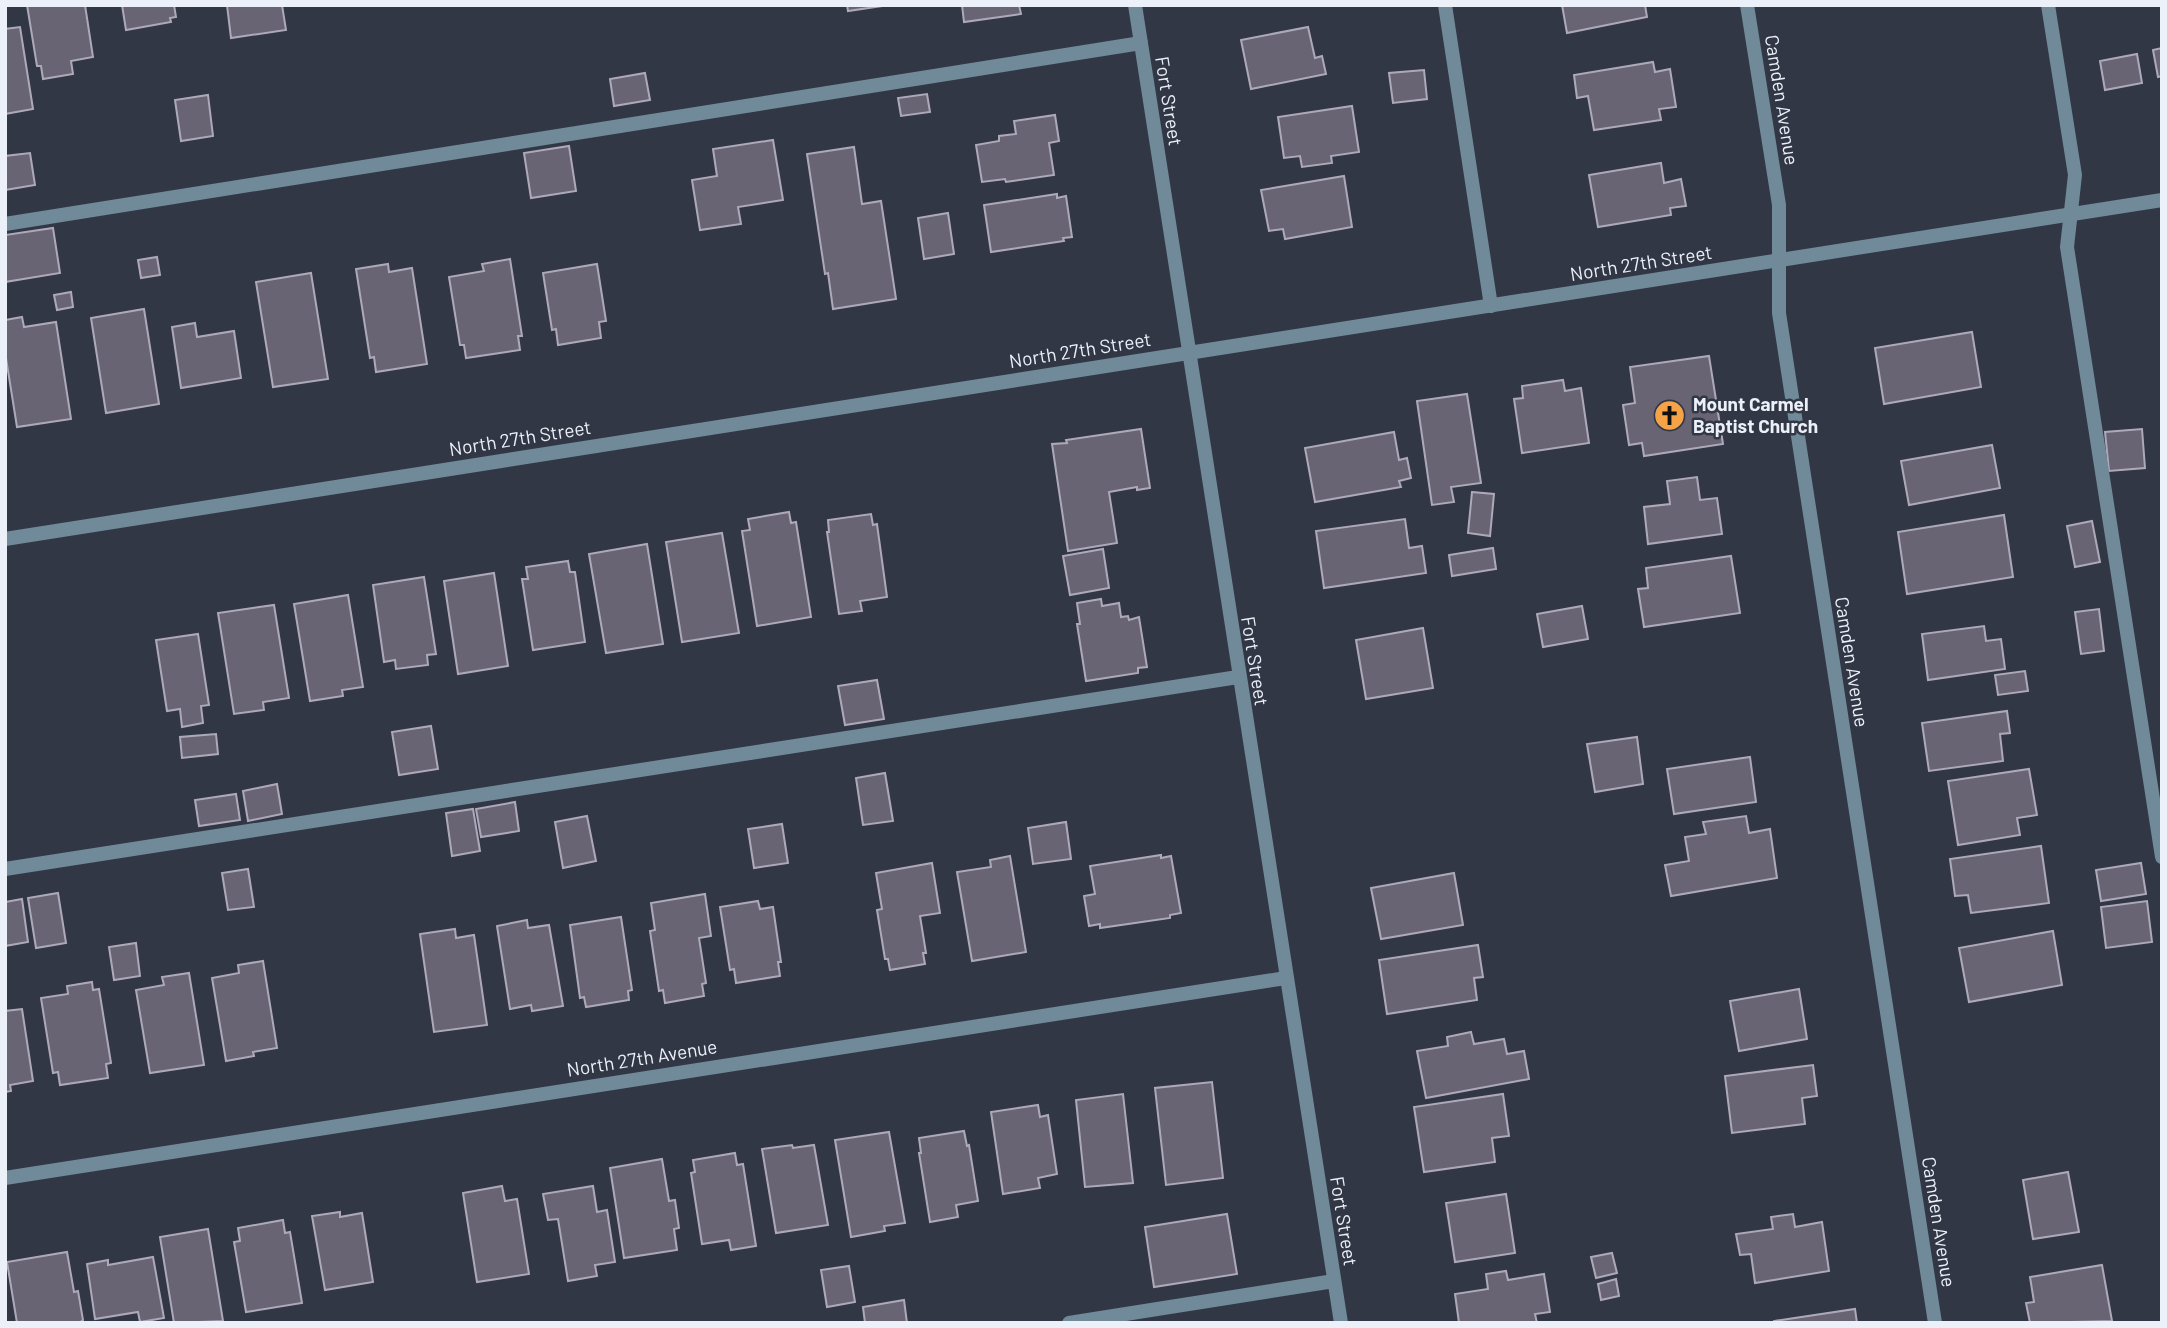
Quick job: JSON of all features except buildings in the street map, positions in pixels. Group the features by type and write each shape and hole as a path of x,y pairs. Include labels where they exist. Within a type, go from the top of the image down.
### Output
{"street":[{"name":"Fort Street","path":"1135,5 1341,1323"},
{"path":"1445,5 1491,306"},
{"name":"Camden Avenue","path":"1747,5 1779,205 1779,313 1935,1323"},
{"path":"2048,5 2075,175 2067,247 2162,857"},
{"path":"5,225 1141,43"},
{"name":"North 27th Street","path":"5,539 2162,200"},
{"path":"5,869 1238,677"},
{"name":"North 27th Avenue","path":"5,1178 1286,978"},
{"path":"1069,1323 1334,1281"}],"place":[{"name":"Mount Carmel Baptist Church","path":"1670,415"}]}
